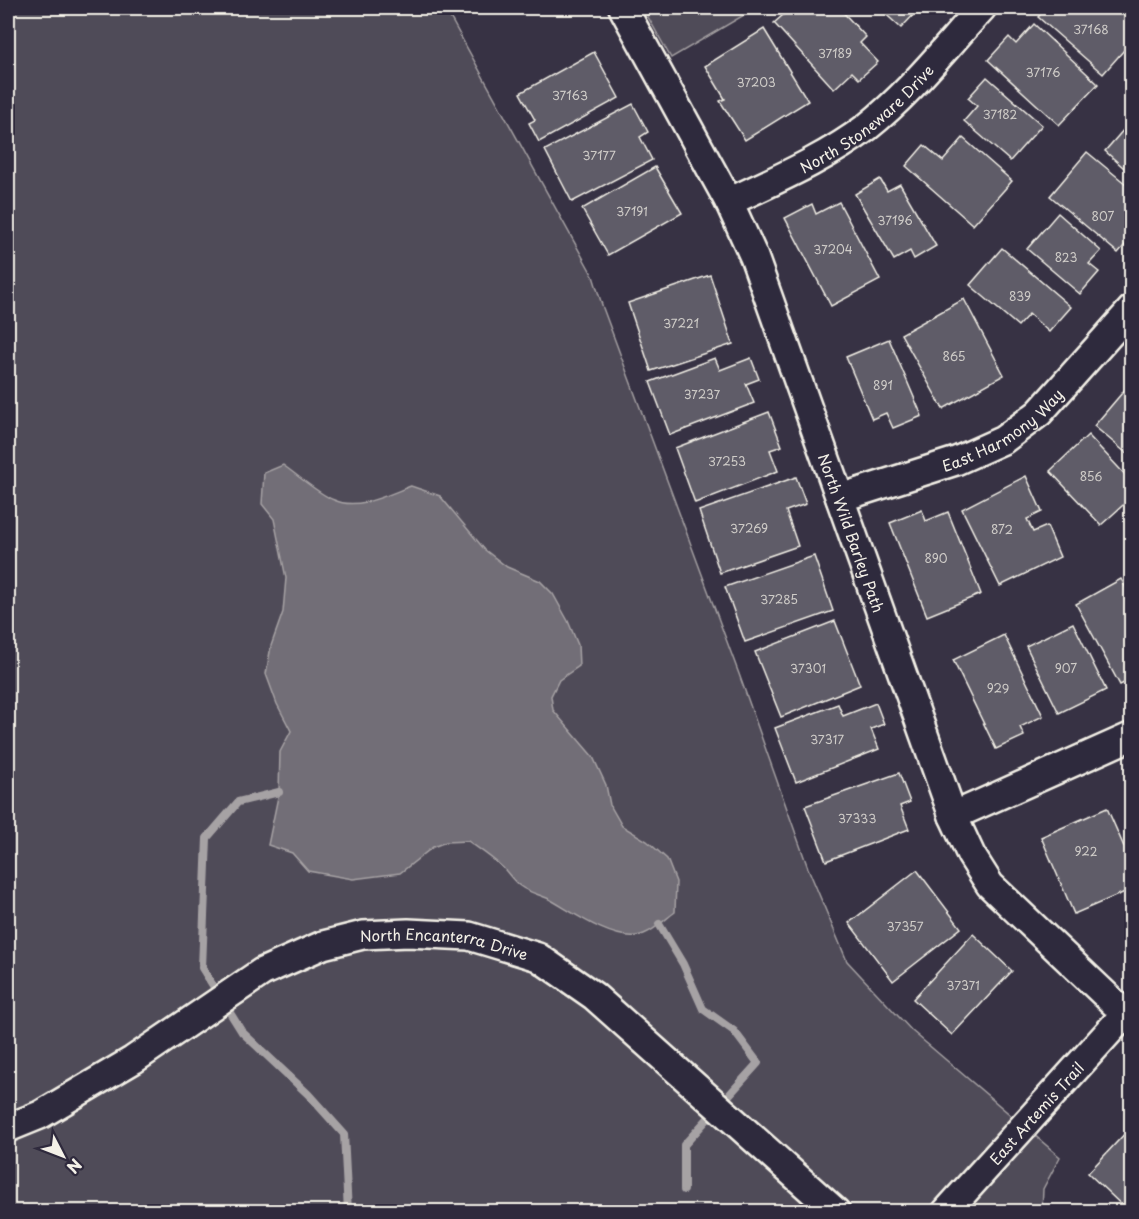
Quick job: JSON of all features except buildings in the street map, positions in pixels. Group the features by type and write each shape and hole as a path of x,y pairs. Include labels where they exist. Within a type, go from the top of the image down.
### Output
{"street":[{"name":"North Wild Barley Path","path":"623,8 729,202 754,256 953,816 971,855 990,885 1128,1017"},
{"name":"North Stoneware Drive","path":"729,202 818,158 865,129 895,103 982,8"},
{"name":"East Harmony Way","path":"840,498 956,461 1004,440 1039,413 1131,309"},
{"path":"953,816 1131,736"},
{"name":"North Encanterra Drive","path":"8,1128 40,1115 133,1060 262,972 322,945 363,935 408,933 469,936 538,957 594,996 836,1212"},
{"name":"East Artemis Trail","path":"946,1212 1128,1017"}],"shaded area":[{"path":"8,8 445,8 593,276 808,868 847,961 912,1031 1060,1157 1043,1189 1042,1211 8,1211"},
{"path":"643,8 756,8 671,58"},
{"path":"283,465 322,494 343,503 363,503 411,486 440,496 485,550 507,567 540,581 553,594 578,645 579,666 559,680 551,696 553,710 593,757 606,785 610,805 622,826 647,841 667,859 676,882 675,912 642,935 625,936 602,929 549,899 523,888 503,868 468,841 446,842 433,847 400,873 353,879 308,871 292,853 268,845 279,792 280,752 291,731 277,704 266,674 271,646 283,612 286,578 274,519 262,504 264,473"}],"waterway":[{"path":"279,792 238,802 207,838 202,968 242,1032 308,1094 344,1134 348,1212"},
{"path":"659,924 683,964 703,1009 734,1031 758,1063 684,1145 684,1190"}]}
